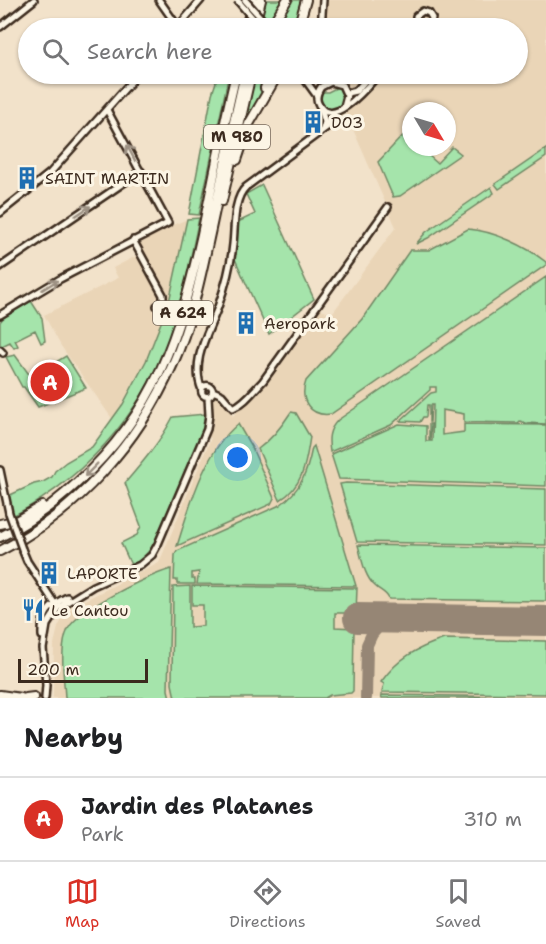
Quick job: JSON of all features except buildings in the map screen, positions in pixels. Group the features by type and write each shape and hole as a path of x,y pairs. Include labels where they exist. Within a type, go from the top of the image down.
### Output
{"highway":[{"path":"248,18 252,0"},
{"path":"256,18 261,0"},
{"path":"276,18 287,0"},
{"path":"301,18 306,0"},
{"name":"A 624","path":"0,537 35,517 72,488 100,461 127,429 154,384 169,354 189,289 234,84"},
{"name":"A 624","path":"0,551 24,539 90,485 126,443 154,401 182,342 196,296 243,84"},
{"name":"M 980","path":"205,257 213,237 249,84"},
{"path":"222,201 246,131 266,84"},
{"path":"259,103 271,84"},
{"path":"0,524 18,520 72,488"},
{"name":"A 624","path":"0,545 56,514"},
{"path":"0,694 18,698"}],"street":[{"path":"0,27 27,2 34,0"},
{"path":"159,0 171,18"},
{"path":"186,18 201,0"},
{"path":"237,0 252,18"},
{"path":"245,0 261,18"},
{"path":"322,18 323,0"},
{"path":"416,18 420,12 426,11 432,18"},
{"path":"0,213 46,177 129,84"},
{"path":"307,84 321,108 325,122 322,130"},
{"path":"316,96 321,87 329,84"},
{"path":"334,84 347,93 356,91 362,84"},
{"path":"321,108 327,112 335,112 370,84"},
{"path":"344,107 347,102 347,93"},
{"path":"0,315 60,279 168,223 107,110"},
{"path":"208,397 203,394 204,388 198,374 199,354 230,266 240,194 246,187 332,122 335,112"},
{"path":"0,267 141,171"},
{"path":"204,388 210,387 213,391 220,393 231,407 236,408 257,387 388,207"},
{"path":"133,240 163,295 163,302 157,306"},
{"path":"36,697 45,674 43,649 47,625 56,605 140,565 155,550 207,429 208,397 213,391"},
{"path":"0,470 9,513 21,549 56,605"}],"shaded area":[{"path":"323,0 546,0 546,698 53,698 54,644 58,627 65,614 81,602 159,563 211,438 208,437 213,422 213,400 220,398 233,416 257,392 320,308 331,315 396,227 344,109 343,84 528,84 528,18 322,18"},
{"path":"187,219 169,302 146,361 113,420 61,346 44,315 118,278 113,268 138,255 132,244"}],"green space":[{"path":"266,0 285,0 274,18 265,18 262,14"},
{"path":"291,0 303,0 297,18 280,18"},
{"path":"215,84 227,84 199,215 189,214"},
{"path":"252,84 264,84 243,135 241,134"},
{"path":"338,87 344,97 342,106 333,109 321,104 320,92 328,92"},
{"path":"402,136 402,156 429,156 437,163 444,156 456,156 456,150 461,154 400,196 393,197 378,162"},
{"path":"546,149 546,157 499,189 495,184"},
{"path":"262,185 314,299 269,334 235,259 238,222 255,214 246,194"},
{"path":"491,187 494,193 416,244 426,232"},
{"path":"199,218 176,316 165,348 135,406 93,457 69,479 42,499 13,516 8,496 52,477 55,471 66,462 92,447 123,404 146,361 169,302 187,219"},
{"path":"468,229 509,240 538,256 546,262 546,265 331,414 317,413 312,410 305,401 306,381 362,319 410,250 429,250"},
{"path":"546,277 546,424 520,421 518,423 464,422 464,414 442,410 442,435 464,432 464,424 546,425 546,486 339,479 331,454 399,424 426,426 426,441 429,441 429,424 431,424 430,441 432,441 433,405 431,405 430,422 429,405 427,405 426,417 423,417 420,422 400,421 431,393 436,392 436,387 430,387 430,390 391,425 330,452 332,427 338,420"},
{"path":"31,301 42,318 45,341 41,343 35,330 15,340 18,346 14,348 10,342 2,346 0,344 0,322"},
{"path":"15,355 31,377 66,356 86,388 38,407 22,387 6,357"},
{"path":"291,412 296,413 310,437 305,464 299,480 294,488 280,500 258,449 268,441"},
{"path":"205,414 203,429 153,546 141,560 131,565 121,543 137,535 141,526 125,483 157,443 173,417"},
{"path":"238,424 252,448 274,498 271,504 177,546 193,497 207,464 226,436"},
{"path":"314,446 356,586 197,584 199,572 192,573 195,584 177,584 177,580 174,580 177,551 280,505 298,487"},
{"path":"340,484 546,489 546,545 357,542"},
{"path":"358,545 546,548 546,601 389,599 368,577"},
{"path":"171,569 168,690 170,698 65,698 64,645 68,629 74,621 115,594"},
{"path":"190,586 190,627 203,626 203,605 192,605 192,586 357,588 356,613 335,613 335,627 354,628 353,691 325,698 175,698 172,684 173,587"},
{"path":"444,639 546,641 546,694 382,692 384,684 381,682 401,660 425,646"},
{"path":"381,695 546,697 546,698 382,698"}],"taxiway":[{"path":"366,698 367,645 372,634 385,619"}],"runway":[{"path":"358,618 546,621"}],"place":[{"name":"D03","path":"313,122"},
{"name":"SAINT MARTIN","path":"27,178"},
{"name":"Aeropark","path":"246,323"},
{"name":"Jardin des Platanes","path":"50,382"},
{"name":"LAPORTE","path":"49,573"},
{"name":"Le Cantou","path":"33,610"}]}
